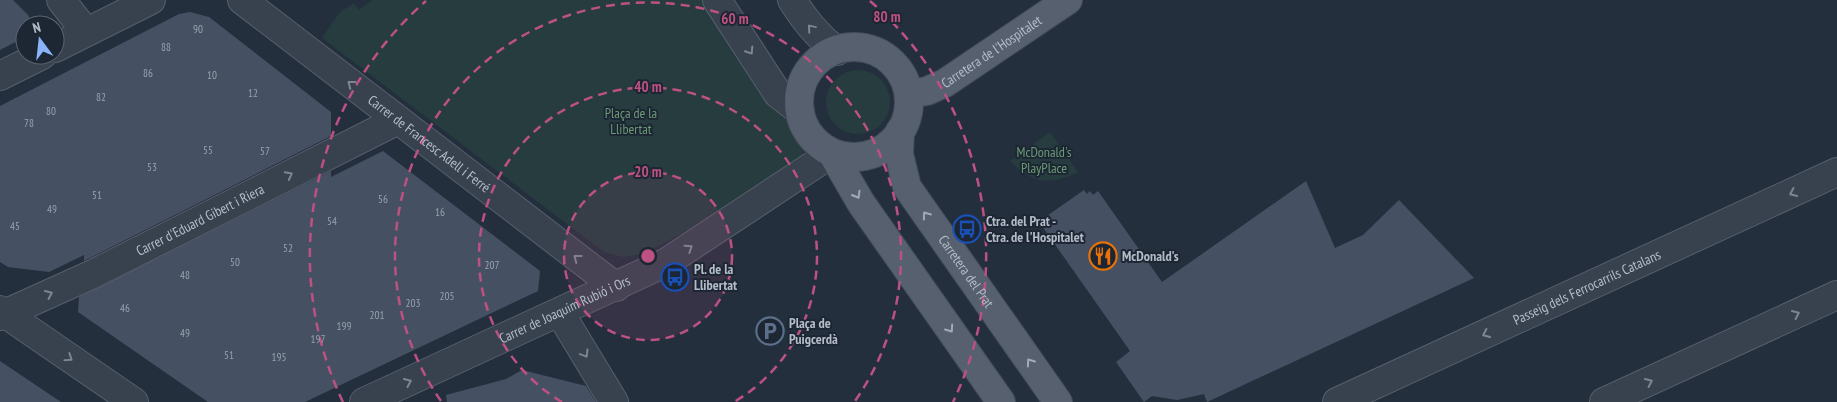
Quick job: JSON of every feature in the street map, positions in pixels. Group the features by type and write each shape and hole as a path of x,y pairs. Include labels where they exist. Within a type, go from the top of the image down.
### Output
{"main road":[{"name":"Carretera de l'Hospitalet","path":"909,94 927,91 946,83 1068,0"},
{"path":"832,153 853,157 868,155 890,143 906,120 909,94 900,72 886,58 871,50 853,47 837,51 819,59 809,68 802,80 798,94 800,110 812,137 832,153 861,203 1001,402"},
{"name":"Carretera del Prat","path":"900,131 900,162 907,187 1058,402"}],"street":[{"path":"61,0 86,32"},
{"path":"65,43 151,0"},
{"name":"Carrer de Francesc Adell i Ferré","path":"242,0 616,287"},
{"path":"717,0 778,94 800,110"},
{"path":"792,0 808,25 821,40 837,51"},
{"path":"0,76 22,65"},
{"name":"Carrer d'Eduard Gibert i Riera","path":"2,313 93,274 398,120"},
{"name":"Carrer de Joaquim Rubió i Ors","path":"364,402 667,262 832,153"},
{"name":"Passeig dels Ferrocarrils Catalans","path":"1337,402 1837,172"},
{"path":"1604,402 1837,295"},
{"path":"2,313 134,402"},
{"path":"560,313 614,402"}],"green space":[{"name":"Plaça de la Llibertat","path":"373,0 709,0 805,147 801,159 696,226 643,254 623,257 604,252 322,38 340,12 354,3 359,10"},
{"path":"858,70 876,76 884,84 890,102 884,120 876,128 858,134 840,128 832,120 826,102 832,84 840,76"},
{"name":"McDonald's PlayPlace","path":"1050,132 1078,172 1058,179 1041,180 1026,174 1010,161"}],"building":[{"path":"0,0 13,0 28,15 15,15 15,42 0,50"},
{"path":"190,12 209,17 331,112 331,136 84,261 84,255 49,272 8,267 0,262 0,106 179,14"},
{"path":"383,151 540,271 538,291 305,402 208,402 78,312 79,297 331,171 331,177"},
{"path":"1306,181 1335,248 1363,235 1399,200 1474,278 1207,402 1204,394 1177,400 1152,396 1144,402 1116,362 1130,351 1042,226 1047,222 1044,218 1084,190 1087,194 1090,191 1093,195 1098,191 1162,282"},
{"path":"0,361 61,402 0,402"},
{"path":"522,370 586,386 596,402 447,402 446,395 506,379"}],"place":[{"name":"Ctra. del Prat - Ctra. de l'Hospitalet","path":"967,229"},
{"name":"McDonald's","path":"1103,256"},
{"name":"Pl. de la Llibertat","path":"675,277"},
{"name":"Plaça de Puigcerdà","path":"770,331"}]}
